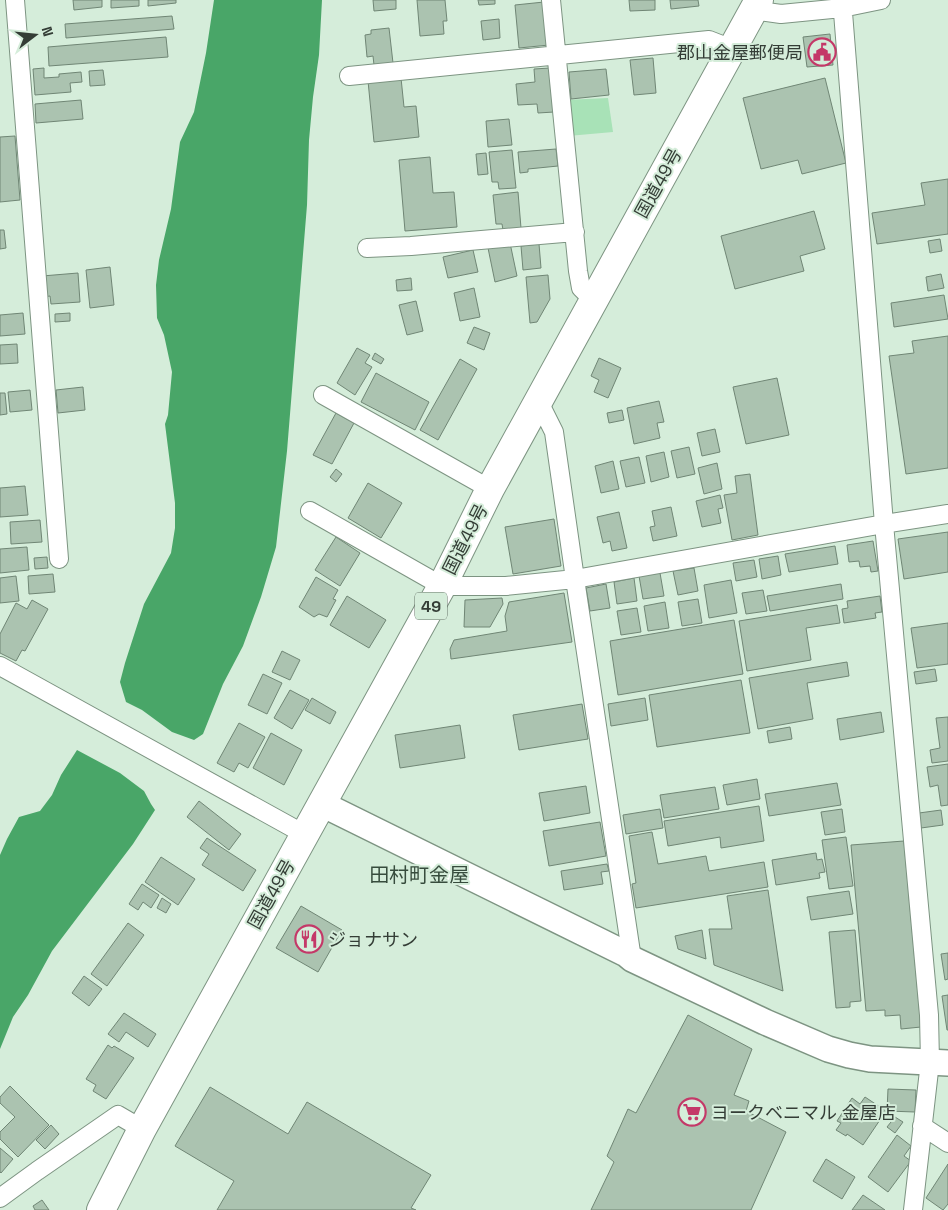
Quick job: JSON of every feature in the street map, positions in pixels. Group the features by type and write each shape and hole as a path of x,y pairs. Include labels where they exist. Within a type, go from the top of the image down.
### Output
{"highway":[{"name":"国道49号","path":"101,1210 142,1129 442,586 490,489 756,5"}],"street":[{"path":"15,0 58,559"},
{"path":"551,0 581,288 593,300"},
{"path":"756,5 781,14 881,0"},
{"path":"842,4 884,524 929,1015 939,1062 922,1126 913,1210"},
{"path":"349,76 709,40 732,49"},
{"path":"367,248 574,232"},
{"path":"323,395 490,489"},
{"path":"539,402 554,432 632,959"},
{"path":"310,511 442,586 506,586 575,579 948,514"},
{"path":"0,666 304,834"},
{"path":"322,804 632,959 765,1022 828,1049 870,1059 939,1062"},
{"path":"0,1198 118,1115 142,1129"},
{"path":"922,1126 948,1143"}],"shaded area":[{"path":"214,0 322,0 319,55 309,140 307,205 287,451 276,547 261,597 243,646 223,684 203,734 194,740 172,732 142,710 126,702 120,682 144,604 171,553 175,528 175,503 165,424 168,415 172,372 164,335 157,318 156,285 159,260 171,209 180,142 194,112"},
{"path":"608,98 613,132 568,136 564,100"},
{"path":"77,750 120,773 144,791 155,810 133,844 52,951 28,995 13,1017 0,1049 0,855 19,817 40,811 52,795 61,775"}],"building":[{"path":"73,0 102,0 102,7 74,10"},
{"path":"111,0 139,0 139,6 111,8"},
{"path":"148,0 176,0 176,3 148,6"},
{"path":"373,0 396,0 396,9 374,11"},
{"path":"417,0 445,0 447,21 443,21 444,34 420,36"},
{"path":"478,0 495,0 495,4 479,5"},
{"path":"629,0 655,0 655,10 630,11"},
{"path":"670,0 698,0 699,6 671,9"},
{"path":"544,2 549,45 519,48 515,5"},
{"path":"172,16 174,29 66,38 65,24"},
{"path":"499,19 500,38 483,40 481,21"},
{"path":"389,28 393,63 374,65 373,56 367,57 365,35 371,34 371,30"},
{"path":"830,34 833,65 807,67 803,37"},
{"path":"166,37 168,57 49,66 48,47"},
{"path":"653,58 656,93 634,95 630,60"},
{"path":"44,68 44,78 59,77 59,74 81,72 82,82 70,83 71,92 35,95 33,69"},
{"path":"550,68 554,112 538,113 537,104 518,105 516,84 535,82 534,69"},
{"path":"606,69 609,95 571,99 569,72"},
{"path":"103,70 105,85 90,86 89,71"},
{"path":"401,78 404,107 416,106 419,137 374,142 368,81"},
{"path":"825,78 846,163 802,174 798,160 761,169 743,98"},
{"path":"81,100 83,119 36,123 35,104"},
{"path":"509,119 512,145 488,147 486,121"},
{"path":"15,136 20,200 0,202 0,137"},
{"path":"556,149 558,166 528,169 528,172 520,173 518,152"},
{"path":"512,150 516,188 499,189 498,182 492,182 489,152"},
{"path":"486,153 488,174 478,175 476,154"},
{"path":"430,157 433,193 454,192 457,227 405,231 399,160"},
{"path":"948,179 948,234 877,244 872,213 925,205 921,183"},
{"path":"518,192 521,228 503,230 502,224 496,224 493,195"},
{"path":"814,211 825,249 800,256 804,271 735,289 721,236"},
{"path":"0,230 4,230 6,248 0,249"},
{"path":"940,239 942,251 930,253 928,241"},
{"path":"510,243 517,276 495,282 488,248"},
{"path":"539,244 541,268 523,270 521,246"},
{"path":"473,250 478,272 448,278 443,257"},
{"path":"110,267 114,305 90,308 86,270"},
{"path":"78,273 80,302 51,304 50,296 43,297 42,276"},
{"path":"941,274 944,288 928,291 926,277"},
{"path":"548,275 550,299 537,322 530,323 526,277"},
{"path":"411,278 412,290 397,291 396,280"},
{"path":"474,288 480,317 460,321 454,293"},
{"path":"944,295 948,319 894,327 891,303"},
{"path":"416,301 423,331 407,335 399,305"},
{"path":"23,313 25,334 0,336 0,315"},
{"path":"70,313 70,321 55,322 55,314"},
{"path":"474,327 490,333 484,350 467,343"},
{"path":"948,336 948,468 906,474 889,356 914,353 912,341"},
{"path":"17,344 18,363 0,364 0,345"},
{"path":"357,348 370,355 365,363 372,367 355,395 337,383"},
{"path":"375,353 384,359 381,364 372,359"},
{"path":"599,358 621,368 608,398 594,392 599,380 591,376"},
{"path":"460,359 477,369 438,440 420,430"},
{"path":"376,373 429,402 415,430 361,402"},
{"path":"777,378 789,435 746,444 733,387"},
{"path":"83,387 85,410 58,413 56,390"},
{"path":"30,390 32,410 10,412 8,392"},
{"path":"0,393 5,393 7,414 0,415"},
{"path":"659,401 664,422 657,423 660,438 634,444 627,408"},
{"path":"622,410 624,420 609,423 607,413"},
{"path":"336,413 354,423 332,464 313,455"},
{"path":"715,429 720,452 702,456 697,433"},
{"path":"689,447 695,474 677,478 671,451"},
{"path":"664,452 669,477 651,482 646,456"},
{"path":"639,457 645,483 626,487 620,461"},
{"path":"613,461 619,489 601,493 595,466"},
{"path":"717,463 722,489 704,494 698,468"},
{"path":"336,469 342,474 336,482 330,477"},
{"path":"750,474 758,535 732,540 724,495 737,493 735,476"},
{"path":"368,483 402,503 381,538 348,518"},
{"path":"25,486 28,515 0,517 0,488"},
{"path":"720,495 723,508 718,509 721,523 702,527 696,501"},
{"path":"671,507 677,536 653,541 650,527 655,526 652,511"},
{"path":"619,512 627,548 612,551 610,541 603,543 597,517"},
{"path":"554,519 561,566 513,574 505,527"},
{"path":"40,520 42,542 11,544 10,522"},
{"path":"948,532 948,572 904,579 898,539"},
{"path":"336,537 360,553 340,586 315,570"},
{"path":"873,541 878,571 871,572 870,566 860,567 859,561 849,562 847,545"},
{"path":"835,546 838,564 789,572 785,554"},
{"path":"27,547 29,570 0,573 0,549"},
{"path":"778,556 781,575 762,579 759,559"},
{"path":"47,557 48,568 35,569 34,558"},
{"path":"754,560 757,577 736,581 733,563"},
{"path":"694,568 698,591 678,595 673,571"},
{"path":"660,573 664,596 643,599 639,576"},
{"path":"53,574 55,592 29,594 28,576"},
{"path":"16,576 19,601 0,603 0,578"},
{"path":"316,577 338,590 333,599 336,600 327,617 319,614 314,617 299,607"},
{"path":"634,578 637,601 617,604 614,582"},
{"path":"731,580 737,613 709,618 704,585"},
{"path":"606,584 610,608 590,611 586,588"},
{"path":"841,584 843,599 770,611 767,596"},
{"path":"763,590 767,611 746,614 742,593"},
{"path":"564,593 572,642 451,659 450,649 454,640 507,631 505,616 509,602"},
{"path":"347,596 386,620 369,648 330,625"},
{"path":"880,596 882,612 875,613 876,618 844,623 842,609 848,608 847,601"},
{"path":"502,598 503,604 490,627 464,627 465,600"},
{"path":"698,599 702,623 682,626 678,602"},
{"path":"32,600 48,609 25,651 22,650 16,661 0,653 0,634 16,603 27,609"},
{"path":"665,602 669,628 648,631 644,606"},
{"path":"837,605 840,623 806,628 811,660 747,671 739,621"},
{"path":"637,608 641,632 621,635 617,611"},
{"path":"734,620 743,674 618,695 610,641"},
{"path":"948,623 948,664 917,668 911,628"},
{"path":"282,651 300,660 290,680 272,672"},
{"path":"847,662 849,676 807,683 813,719 758,729 749,678"},
{"path":"935,669 937,681 916,684 914,672"},
{"path":"263,674 282,683 267,714 248,705"},
{"path":"741,680 750,733 657,747 649,695"},
{"path":"290,690 309,700 292,729 274,718"},
{"path":"312,698 336,712 330,724 305,710"},
{"path":"645,698 648,720 611,726 608,704"},
{"path":"582,704 588,739 519,750 513,715"},
{"path":"881,712 884,732 840,740 837,719"},
{"path":"948,717 948,761 932,763 930,750 940,748 936,718"},
{"path":"239,723 265,737 248,768 239,763 234,772 217,763"},
{"path":"460,725 465,758 400,768 395,735"},
{"path":"790,727 792,739 769,743 767,731"},
{"path":"271,733 302,750 284,785 253,768"},
{"path":"948,764 948,805 941,806 938,785 930,787 927,767"},
{"path":"757,779 760,799 727,805 723,785"},
{"path":"837,783 841,805 769,816 765,794"},
{"path":"586,786 590,813 544,821 539,793"},
{"path":"715,787 719,809 664,818 660,795"},
{"path":"199,801 241,834 229,850 187,817"},
{"path":"759,806 764,841 721,848 720,837 668,846 664,821"},
{"path":"660,809 663,828 626,834 623,815"},
{"path":"842,809 845,832 825,835 821,812"},
{"path":"941,810 943,825 921,828 919,813"},
{"path":"600,822 606,856 549,866 543,831"},
{"path":"652,832 658,864 706,856 709,871 764,862 768,887 636,908 632,884 636,883 629,836"},
{"path":"846,837 853,886 829,889 822,840"},
{"path":"207,838 256,870 243,891 202,865 209,854 200,848"},
{"path":"904,841 921,1027 901,1029 900,1015 885,1016 885,1010 866,1011 851,845"},
{"path":"816,853 817,860 822,859 825,872 819,873 820,878 776,885 772,860"},
{"path":"161,857 195,879 178,905 145,882"},
{"path":"607,864 609,871 601,872 603,884 564,890 561,871"},
{"path":"142,884 159,895 151,908 143,902 138,910 129,904"},
{"path":"768,890 783,991 714,965 709,929 732,929 727,896"},
{"path":"849,891 853,914 811,920 807,897"},
{"path":"162,898 171,904 166,913 157,908"},
{"name":"ジョナサン","path":"301,906 342,930 318,972 276,948"},
{"path":"128,923 144,935 107,986 91,974"},
{"path":"702,930 706,959 678,949 675,936"},
{"path":"855,930 861,1001 850,1002 850,1007 836,1008 829,932"},
{"path":"948,953 948,979 945,980 941,954"},
{"path":"84,976 102,989 89,1006 72,993"},
{"path":"948,995 948,1030 947,1030 942,996"},
{"path":"124,1013 156,1034 148,1047 126,1032 119,1042 108,1034"},
{"name":"ヨークベニマル 金屋店","path":"688,1015 752,1049 734,1095 749,1101 746,1111 786,1132 751,1210 591,1210 614,1162 607,1156 628,1109 636,1113"},
{"path":"108,1045 112,1048 114,1046 134,1058 106,1099 93,1091 96,1085 86,1079"},
{"path":"10,1086 49,1125 18,1157 0,1139 0,1132 15,1117 0,1103 0,1097"},
{"path":"210,1087 288,1134 307,1102 431,1175 411,1208 416,1210 217,1210 234,1181 175,1146"},
{"path":"888,1089 916,1090 915,1112 887,1111"},
{"path":"865,1097 886,1111 863,1145 847,1134 846,1136 836,1130 841,1123 837,1121 852,1098 860,1104"},
{"path":"895,1117 903,1122 895,1133 887,1127"},
{"path":"51,1125 59,1134 45,1149 36,1140"},
{"path":"897,1135 911,1146 904,1156 911,1161 888,1192 868,1177"},
{"path":"0,1148 13,1159 1,1173 0,1172"},
{"path":"826,1159 855,1177 842,1199 813,1181"},
{"path":"948,1164 948,1204 943,1210 926,1198"},
{"path":"863,1195 885,1210 852,1210"},
{"path":"42,1200 49,1210 35,1210 33,1206"}],"place":[{"name":"郡山金屋郵便局","path":"822,52"},
{"name":"ジョナサン","path":"309,939"},
{"name":"ヨークベニマル 金屋店","path":"692,1112"}],"district":[{"name":"田村町金屋","path":"419,875"}]}
